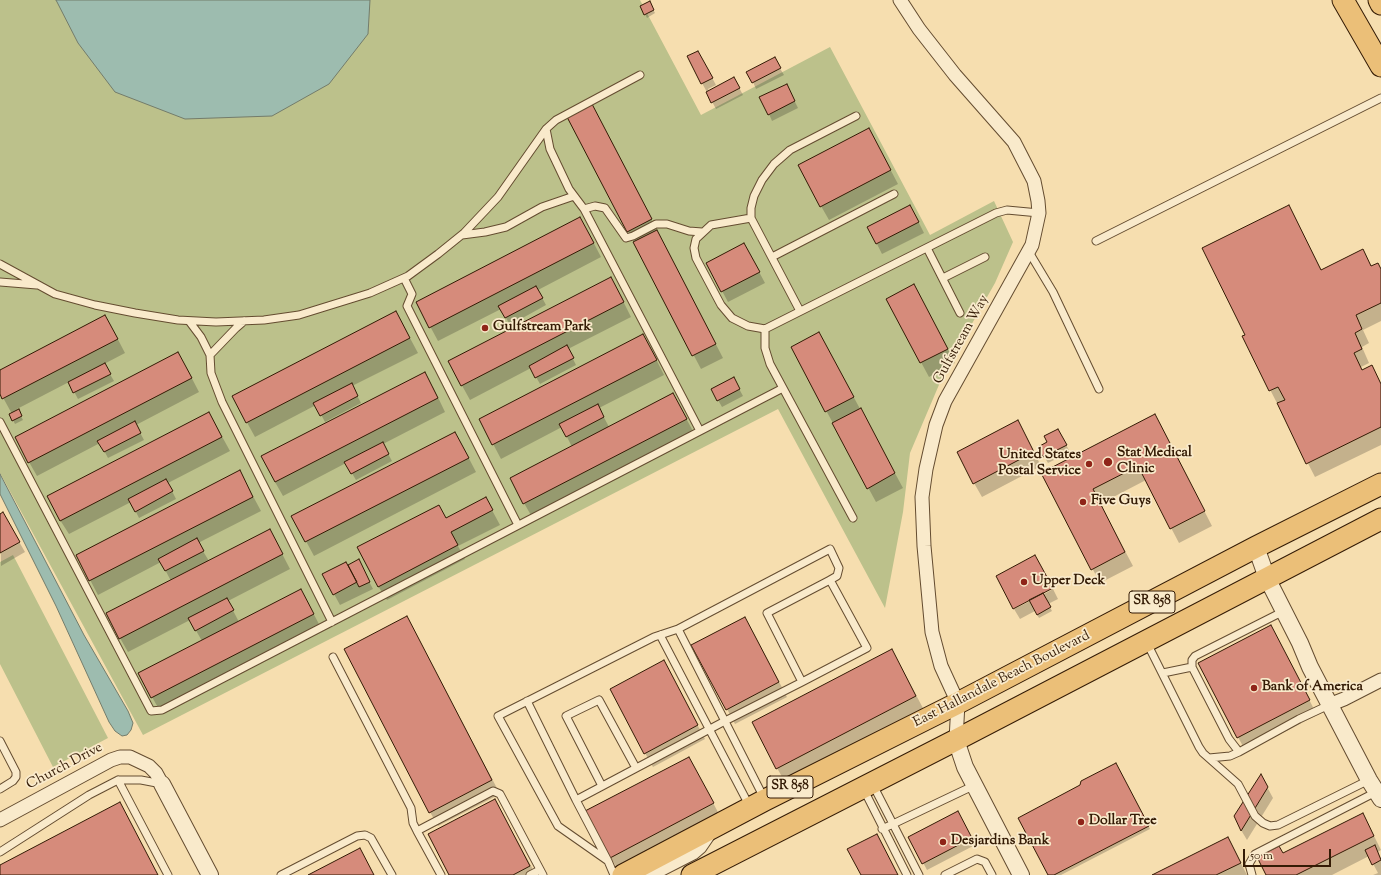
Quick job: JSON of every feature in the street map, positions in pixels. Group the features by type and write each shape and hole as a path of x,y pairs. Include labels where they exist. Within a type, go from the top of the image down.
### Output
{"main road":[{"path":"1343,0 1381,66"},
{"path":"1379,0 1381,4"},
{"name":"East Hallandale Beach Boulevard","path":"616,868 716,825 758,804 958,703 1256,547 1381,484"},
{"name":"SR 858","path":"692,875 867,786 1381,519"}],"street":[{"name":"Gulfstream Way","path":"900,0 920,30 955,75 1014,142 1034,181 1039,213 1036,230 1029,252 945,401 936,425 926,468 922,497 924,546 932,632 941,666 958,703 956,740"},
{"path":"1256,547 1267,578 1284,610 1329,705 1375,790"},
{"path":"1329,705 1344,700 1381,680"},
{"path":"956,740 965,767 1021,875"},
{"name":"Church Drive","path":"0,820 111,760 120,758 130,757 149,766 156,773 162,784"},
{"path":"162,784 210,875"},
{"path":"650,875 693,853 700,847 716,825"}],"lane":[{"path":"0,264 55,294 95,305 135,313 189,321 264,320 299,315 370,293 404,278 462,235 498,197 546,129 556,120 640,75"},
{"path":"1096,241 1381,98"},
{"path":"800,311 752,218 751,208 754,196 762,180 774,164 790,150 856,116"},
{"path":"546,129 550,149 569,189 584,209 700,431"},
{"path":"772,256 894,194"},
{"path":"462,235 506,227 542,207 574,196"},
{"path":"584,209 595,206 606,208 626,238 656,224 667,224 689,231 702,232"},
{"path":"752,218 710,225 696,239 694,248 696,258 721,305 732,318 748,326 765,330 800,311 996,214 1007,210 1039,213"},
{"path":"927,248 960,313"},
{"path":"1029,252 1053,292 1099,390"},
{"path":"943,278 985,257"},
{"path":"404,278 412,294 407,306 518,525"},
{"path":"0,282 39,285"},
{"path":"189,321 201,337 210,355 211,373 222,402 332,622"},
{"path":"210,355 236,328 245,321"},
{"path":"765,330 765,348 770,364 853,518"},
{"path":"0,422 151,711 162,710 784,388"},
{"path":"616,868 558,826 498,716 660,635 678,629 830,549 839,568 837,576 767,613 802,682"},
{"path":"576,800 710,730 725,720 866,648 830,580"},
{"path":"1239,752 1229,739 1192,667 1192,660 1195,656 1284,610"},
{"path":"678,629 725,720 758,804"},
{"path":"660,635 710,730 758,804"},
{"path":"1146,641 1199,747 1238,784 1255,816 1263,823 1270,826 1278,825 1375,790"},
{"path":"333,657 410,808 413,823 441,875"},
{"path":"1163,673 1192,667"},
{"path":"602,786 566,716 599,700 636,768"},
{"path":"527,701 576,800 616,868 614,875"},
{"path":"1209,758 1230,756 1318,709 1329,705"},
{"path":"0,741 16,772 16,777 13,781 0,789"},
{"path":"118,780 168,875"},
{"path":"0,852 90,795 118,780 140,780 162,784"},
{"path":"882,829 975,785"},
{"path":"867,786 893,824 919,875"},
{"path":"867,786 882,829 907,875"},
{"path":"1252,875 1249,864 1255,854 1375,790"},
{"path":"418,831 493,791 498,792 541,872 530,875"},
{"path":"281,875 357,836 365,836 371,838 392,875"},
{"path":"945,875 976,859 985,862 992,875"}],"green space":[{"name":"Gulfstream Park","path":"0,0 640,0 701,115 830,47 930,235 994,201 1013,242 995,283 944,373 910,453 903,512 885,608 778,409 143,735 0,473"},
{"path":"13,555 108,738 53,767 0,664 0,562"}],"shaded area":[{"path":"56,0 370,0 368,34 329,84 272,116 185,119 115,92 78,43"},
{"path":"0,474 84,635 128,711 133,723 131,730 127,735 122,736 115,731 109,722 56,606 0,494"}],"building":[{"path":"650,1 654,10 644,15 640,6"},
{"path":"698,51 713,78 701,84 687,56"},
{"path":"775,57 781,68 752,83 746,72"},
{"path":"734,77 740,88 711,103 706,92"},
{"path":"787,84 795,101 768,115 759,97"},
{"path":"592,104 652,219 627,232 567,117"},
{"path":"869,128 891,170 820,207 798,165"},
{"path":"910,205 919,222 876,244 867,227"},
{"path":"1289,205 1321,270 1363,249 1371,266 1378,263 1381,269 1381,303 1356,315 1362,329 1355,333 1362,349 1354,353 1362,370 1372,365 1381,384 1381,427 1306,464 1277,403 1285,400 1278,387 1269,391 1242,336 1245,335 1202,248"},
{"path":"580,217 594,243 429,328 416,302"},
{"path":"657,230 716,344 692,356 633,242"},
{"path":"744,243 760,272 721,292 706,263"},
{"path":"611,277 624,302 461,386 448,361"},
{"path":"914,284 948,349 920,363 886,299"},
{"path":"536,286 543,298 505,318 498,306"},
{"path":"396,311 410,338 246,423 232,396"},
{"path":"105,315 118,339 2,399 0,394 0,370"},
{"path":"819,332 854,397 825,412 791,347"},
{"path":"643,334 657,360 492,445 479,419"},
{"path":"567,345 574,358 535,378 529,366"},
{"path":"178,352 192,378 28,463 15,437"},
{"path":"105,363 111,374 73,393 68,382"},
{"path":"425,372 438,398 275,482 261,456"},
{"path":"734,377 740,389 717,401 711,389"},
{"path":"352,383 358,396 320,416 313,403"},
{"path":"673,393 687,419 523,504 510,478"},
{"path":"598,404 604,417 566,437 559,424"},
{"path":"861,408 895,473 867,489 832,423"},
{"path":"19,409 22,416 12,421 9,414"},
{"path":"209,412 222,437 60,521 47,496"},
{"path":"1155,414 1205,511 1170,529 1138,466 1093,489 1125,552 1091,570 1041,473"},
{"path":"1018,420 1034,452 973,484 957,452"},
{"path":"135,421 141,433 104,452 97,441"},
{"path":"1058,429 1067,445 1043,457 1038,447 1047,442 1044,436"},
{"path":"455,432 469,458 305,542 291,516"},
{"path":"383,442 389,454 351,474 344,462"},
{"path":"240,470 253,497 89,581 76,555"},
{"path":"166,479 173,491 135,512 128,499"},
{"path":"486,497 493,510 451,532 458,545 378,587 357,547 439,505 446,518"},
{"path":"3,512 20,542 0,553 0,514"},
{"path":"270,529 283,554 119,639 106,613"},
{"path":"197,538 204,551 165,571 158,559"},
{"name":"Upper Deck","path":"1035,555 1053,588 1013,609 996,576"},
{"path":"359,559 370,582 359,587 348,565"},
{"path":"346,562 357,582 333,595 322,574"},
{"path":"301,589 314,614 151,698 138,673"},
{"path":"1043,593 1051,607 1037,615 1029,600"},
{"path":"227,598 234,610 195,631 188,618"},
{"path":"407,616 492,780 429,813 344,649"},
{"path":"745,617 779,682 726,710 691,645"},
{"path":"1271,625 1310,700 1237,738 1198,663"},
{"path":"892,649 916,696 776,769 752,722"},
{"path":"664,660 698,725 644,754 610,689"},
{"path":"689,757 714,803 610,858 585,811"},
{"path":"1116,763 1149,826 1054,875 1048,875 1018,818 1080,785 1081,781"},
{"path":"1261,774 1268,787 1241,831 1234,816"},
{"path":"495,799 530,866 513,875 449,875 428,834"},
{"path":"120,802 158,875 0,875 0,865"},
{"path":"958,811 972,838 922,864 908,837"},
{"path":"1363,813 1374,836 1296,875 1266,875 1257,857 1279,846 1283,853"},
{"path":"877,834 898,875 861,875 847,849"},
{"path":"1228,837 1241,863 1216,875 1152,875"},
{"path":"1375,845 1381,860 1372,865 1365,850"},
{"path":"360,848 374,875 308,875"}],"place":[{"name":"Gulfstream Park","path":"485,328"},
{"name":"Stat Medical Clinic","path":"1108,462"},
{"name":"United States Postal Service","path":"1089,464"},
{"name":"Five Guys","path":"1083,502"},
{"name":"Upper Deck","path":"1024,582"},
{"name":"Bank of America","path":"1254,688"},
{"name":"Dollar Tree","path":"1081,822"},
{"name":"Desjardins Bank","path":"943,842"}]}
